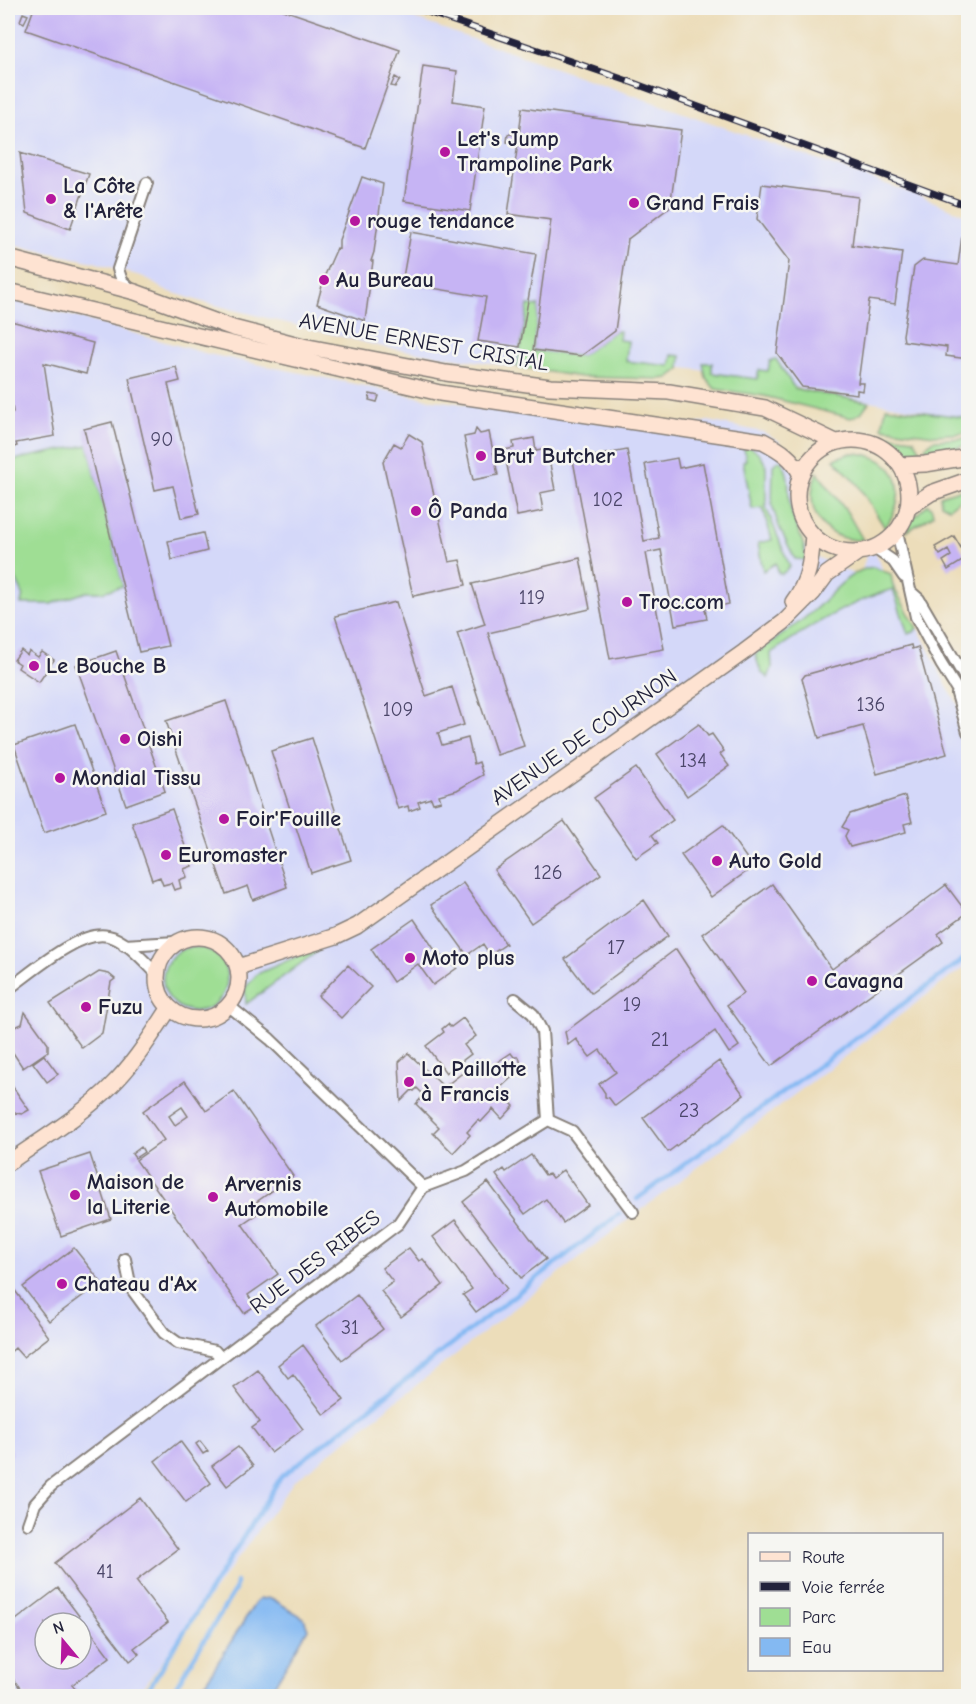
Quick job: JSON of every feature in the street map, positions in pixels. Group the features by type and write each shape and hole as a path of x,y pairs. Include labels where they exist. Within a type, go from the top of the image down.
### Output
{"main road":[{"name":"AVENUE ERNEST CRISTAL","path":"8,258 135,292 233,328 374,360 550,387 669,392 765,408 836,442"},
{"name":"AVENUE ERNEST CRISTAL","path":"8,291 440,393 763,441 782,451 796,465 801,476"},
{"path":"850,440 870,442 887,451 900,465 907,478 908,508 897,531 874,548 857,553 829,547 813,535 802,519 797,495 801,476 816,453 836,442 850,440"},
{"path":"900,465 925,464 969,457"},
{"path":"908,508 931,493 969,480"},
{"name":"AVENUE DE COURNON","path":"322,938 780,618 804,588 811,566 813,535"},
{"name":"AVENUE DE COURNON","path":"238,967 322,938 336,936 357,926 744,652 784,622 827,574 857,553"},
{"path":"194,936 213,939 229,950 238,967 240,980 237,994 229,1006 216,1016 200,1020 183,1018 169,1009 158,993 156,973 162,956 176,942 194,936"},
{"path":"8,1162 68,1121 111,1086 145,1045 169,1009"}],"street":[{"path":"135,292 122,281 118,269 147,183"},
{"path":"90,281 106,277 118,269"},
{"path":"897,531 916,617 957,690 969,706"},
{"path":"874,548 893,561 919,599 969,683"},
{"path":"957,690 958,701 969,732"},
{"path":"8,989 80,939 96,934 110,936 124,945 156,973"},
{"path":"124,945 176,942"},
{"path":"515,999 533,1014 542,1032 548,1120"},
{"path":"229,1006 270,1039 423,1187 466,1171 548,1120"},
{"path":"548,1120 572,1131 633,1212"},
{"name":"RUE DES RIBES","path":"28,1524 35,1504 51,1486 398,1224 423,1187"},
{"path":"125,1258 131,1288 164,1333 178,1343 215,1351 221,1358"}],"shaded area":[{"path":"8,8 384,8 920,196 968,216 968,419 700,370 626,361 581,377 383,347 203,302 164,290 144,277 94,262 8,244"},
{"path":"8,298 208,354 433,400 671,431 708,421 763,432 779,441 782,451 801,475 797,485 802,519 798,534 810,554 860,577 868,550 874,548 883,571 891,578 900,601 920,632 946,685 968,722 968,964 617,1228 294,1481 137,1696 8,1696"}],"green space":[{"path":"528,305 539,306 533,350 581,356 615,331 620,331 619,340 628,341 626,361 670,366 672,355 681,356 680,369 668,378 660,379 581,377 517,367"},
{"path":"776,359 795,389 869,402 861,413 851,418 764,396 715,389 706,378 703,363 712,363 712,373 757,379 759,370 768,371 770,361"},
{"path":"886,407 968,418 968,433 935,435 882,428"},
{"path":"883,435 914,439 922,453 918,457 900,452 884,439"},
{"path":"968,438 968,444 931,456 925,447 934,440"},
{"path":"88,445 123,586 102,592 86,592 51,604 21,604 23,594 8,562 8,461"},
{"path":"750,447 759,453 766,465 766,507 790,567 782,574 778,573 776,563 763,571 758,543 772,540 763,508 752,509 743,461 746,460 744,448"},
{"path":"851,453 867,455 880,460 896,477 897,501 885,528 858,485 834,459"},
{"path":"780,460 788,477 790,506 804,545 806,560 795,559 779,527 772,505 773,465"},
{"path":"817,472 847,512 863,540 836,535 826,529 819,520 812,498"},
{"path":"968,487 968,493 949,508 941,504 940,496"},
{"path":"928,504 933,515 906,532 911,520"},
{"path":"873,567 891,574 893,586 917,628 914,632 908,634 893,589 844,608 800,634 771,653 772,668 768,678 761,672 755,654 806,617 848,578"},
{"path":"195,947 207,949 218,956 225,967 227,979 225,991 218,1002 207,1009 195,1011 183,1009 172,1002 165,991 163,979 165,967 172,956 183,949"},
{"path":"318,947 319,950 246,1004 245,988 257,974"}],"water":[{"path":"271,1598 304,1618 308,1629 268,1696 197,1696 255,1603 260,1599"}],"building":[{"path":"34,8 278,8 400,50 365,148 26,30"},
{"path":"23,13 28,15 24,23 20,21"},
{"name":"Let's Jump Trampoline Park","path":"423,66 457,71 453,101 485,106 470,211 404,201"},
{"path":"395,77 400,80 395,87 391,86"},
{"path":"522,108 681,130 670,207 628,239 615,331 581,356 533,350 551,220 508,214 518,143 507,142 508,134 519,135"},
{"path":"20,153 89,174 70,229 27,213"},
{"path":"362,177 383,184 371,261 373,261 365,321 317,304 325,275 337,248 339,249 339,240"},
{"path":"762,184 858,197 852,245 902,252 895,304 869,300 858,383 864,383 863,391 857,390 857,394 802,387 777,353 789,261 757,219"},
{"path":"965,214 968,216 968,359 946,356 947,347 904,341 903,335 914,267 923,260 958,265"},
{"path":"411,232 536,254 520,347 478,341 486,297 402,283"},
{"path":"11,321 93,343 86,374 44,363 55,436 16,443 17,446 8,449 8,416 13,412 8,377 8,335"},
{"path":"176,367 180,381 168,384 199,514 181,518 173,486 155,490 129,378"},
{"path":"370,394 379,396 377,402 369,400"},
{"path":"112,422 168,646 139,652 84,429"},
{"name":"Brut Butcher","path":"476,429 480,434 489,432 498,475 473,480 464,437 474,435"},
{"name":"Ô Panda","path":"409,434 422,442 449,562 460,560 466,585 413,596 383,462 394,443 401,447"},
{"path":"534,438 536,451 547,449 555,490 540,493 543,511 517,516 504,450 514,448 513,442"},
{"path":"627,450 644,541 659,538 645,464 677,458 679,468 703,463 729,604 705,609 707,619 675,625 661,550 646,553 664,649 610,659 573,460"},
{"path":"203,533 207,551 172,560 168,541"},
{"path":"954,536 967,558 948,570 943,561 951,556 948,550 940,555 935,547"},
{"path":"580,558 590,609 488,633 524,746 497,755 457,633 485,624 472,584"},
{"path":"396,602 426,696 452,687 464,725 438,733 442,745 468,738 474,764 479,762 483,775 457,790 439,795 441,801 433,803 431,798 418,802 420,807 409,811 408,806 398,809 335,616"},
{"path":"911,645 912,649 918,647 947,754 877,774 863,726 819,738 802,679 805,675"},
{"name":"Le Bouche B","path":"21,650 27,655 29,651 38,657 42,652 54,660 39,682 18,668 20,664 14,660"},
{"name":"Oishi","path":"116,651 165,791 126,805 76,665"},
{"path":"226,701 287,887 253,900 248,886 226,894 166,721"},
{"name":"Mondial Tissu","path":"75,724 106,811 44,833 14,745"},
{"path":"699,724 708,736 712,734 724,751 720,754 729,766 687,796 657,754"},
{"path":"312,738 351,860 311,873 271,751"},
{"path":"636,768 673,820 652,835 658,843 636,858 594,798"},
{"path":"905,796 912,822 904,824 906,832 850,847 845,836 848,830 842,827 850,814"},
{"name":"Euromaster","path":"172,809 192,866 184,869 187,877 179,880 181,888 174,890 171,883 163,885 160,877 152,880 132,823"},
{"path":"564,821 601,874 531,923 494,870"},
{"name":"Auto Gold","path":"723,825 753,867 711,897 681,855"},
{"path":"463,883 506,944 490,955 483,944 467,955 431,905"},
{"name":"Cavagna","path":"772,884 832,969 946,885 967,913 938,934 943,942 771,1066 727,1005 744,993 702,934"},
{"path":"644,900 668,936 591,993 565,959"},
{"name":"Moto plus","path":"414,919 436,952 457,968 433,985 418,964 393,982 371,949"},
{"path":"676,949 739,1046 729,1053 715,1031 615,1106 609,1098 605,1097 599,1084 616,1072 600,1050 590,1057 576,1039 568,1045 565,1032"},
{"path":"348,965 371,987 341,1018 318,996"},
{"path":"99,972 109,974 115,979 111,982 102,1033 82,1048 50,1003"},
{"path":"25,1012 48,1044 48,1051 23,1068 8,1045 8,1030 22,1024"},
{"path":"463,1018 476,1036 464,1045 471,1054 446,1073 426,1046 444,1032 442,1029 448,1024 451,1027"},
{"path":"408,1053 444,1087 477,1062 484,1071 511,1053 514,1057 519,1057 522,1068 498,1090 514,1106 502,1119 493,1109 481,1122 478,1120 467,1132 470,1135 453,1153 433,1133 439,1127 416,1104 424,1095 417,1088 401,1101 399,1062"},
{"path":"44,1055 58,1074 47,1082 33,1063"},
{"path":"719,1061 744,1095 668,1152 643,1118"},
{"path":"8,1080 29,1110 22,1114 8,1112"},
{"name":"Arvernis Automobile","path":"185,1081 206,1111 234,1091 293,1176 255,1203 261,1211 242,1224 278,1274 248,1295 255,1306 244,1313 136,1160 164,1140 143,1111","holes":["182,1107 188,1116 175,1125 169,1116"]},
{"path":"141,1147 144,1152 135,1158 132,1154"},
{"name":"Maison de la Literie","path":"90,1154 111,1219 61,1236 38,1171"},
{"path":"531,1155 545,1175 549,1174 552,1178 563,1170 588,1205 563,1223 546,1199 525,1214 496,1175 504,1169 506,1172"},
{"path":"488,1182 546,1259 521,1278 463,1202"},
{"path":"455,1220 507,1289 476,1312 463,1295 472,1289 433,1237"},
{"name":"Chateau d'Ax","path":"74,1248 101,1282 49,1321 23,1287"},
{"path":"409,1248 419,1261 423,1259 443,1285 401,1317 381,1291 393,1282 382,1268"},
{"path":"8,1281 49,1337 23,1357 15,1348 8,1354"},
{"path":"357,1295 383,1329 342,1360 316,1326"},
{"path":"303,1345 344,1400 324,1415 293,1374 288,1378 278,1365"},
{"path":"258,1370 303,1429 271,1453 252,1428 260,1422 234,1388"},
{"path":"180,1441 211,1483 186,1502 155,1461"},
{"path":"200,1441 208,1451 203,1454 196,1444"},
{"path":"8,1446 12,1452 8,1463"},
{"path":"238,1447 253,1466 227,1486 212,1466"},
{"path":"140,1498 178,1549 136,1581 168,1622 134,1648 139,1654 130,1661 55,1563"},
{"path":"58,1588 75,1611 33,1611 33,1671 91,1671 72,1685 81,1696 26,1696 8,1672 8,1626"},
{"path":"93,1634 110,1657 93,1670"}],"waterway":[{"path":"637,1199 968,956"},
{"path":"144,1696 281,1477 619,1214"},
{"path":"170,1696 235,1590 236,1582"}],"railway":[{"path":"416,8 628,81 968,206"}],"place":[{"name":"Let's Jump Trampoline Park","path":"445,152"},
{"name":"La Côte & l'Arête","path":"51,199"},
{"name":"Grand Frais","path":"634,203"},
{"name":"rouge tendance","path":"355,221"},
{"name":"Au Bureau","path":"324,280"},
{"name":"Brut Butcher","path":"481,456"},
{"name":"Ô Panda","path":"416,511"},
{"name":"Troc.com","path":"627,602"},
{"name":"Le Bouche B","path":"34,666"},
{"name":"Oishi","path":"125,739"},
{"name":"Mondial Tissu","path":"60,778"},
{"name":"Foir'Fouille","path":"224,819"},
{"name":"Euromaster","path":"166,855"},
{"name":"Auto Gold","path":"717,861"},
{"name":"Moto plus","path":"410,958"},
{"name":"Cavagna","path":"812,981"},
{"name":"Fuzu","path":"86,1007"},
{"name":"La Paillotte à Francis","path":"409,1082"},
{"name":"Maison de la Literie","path":"75,1195"},
{"name":"Arvernis Automobile","path":"213,1197"},
{"name":"Chateau d'Ax","path":"62,1284"}]}
